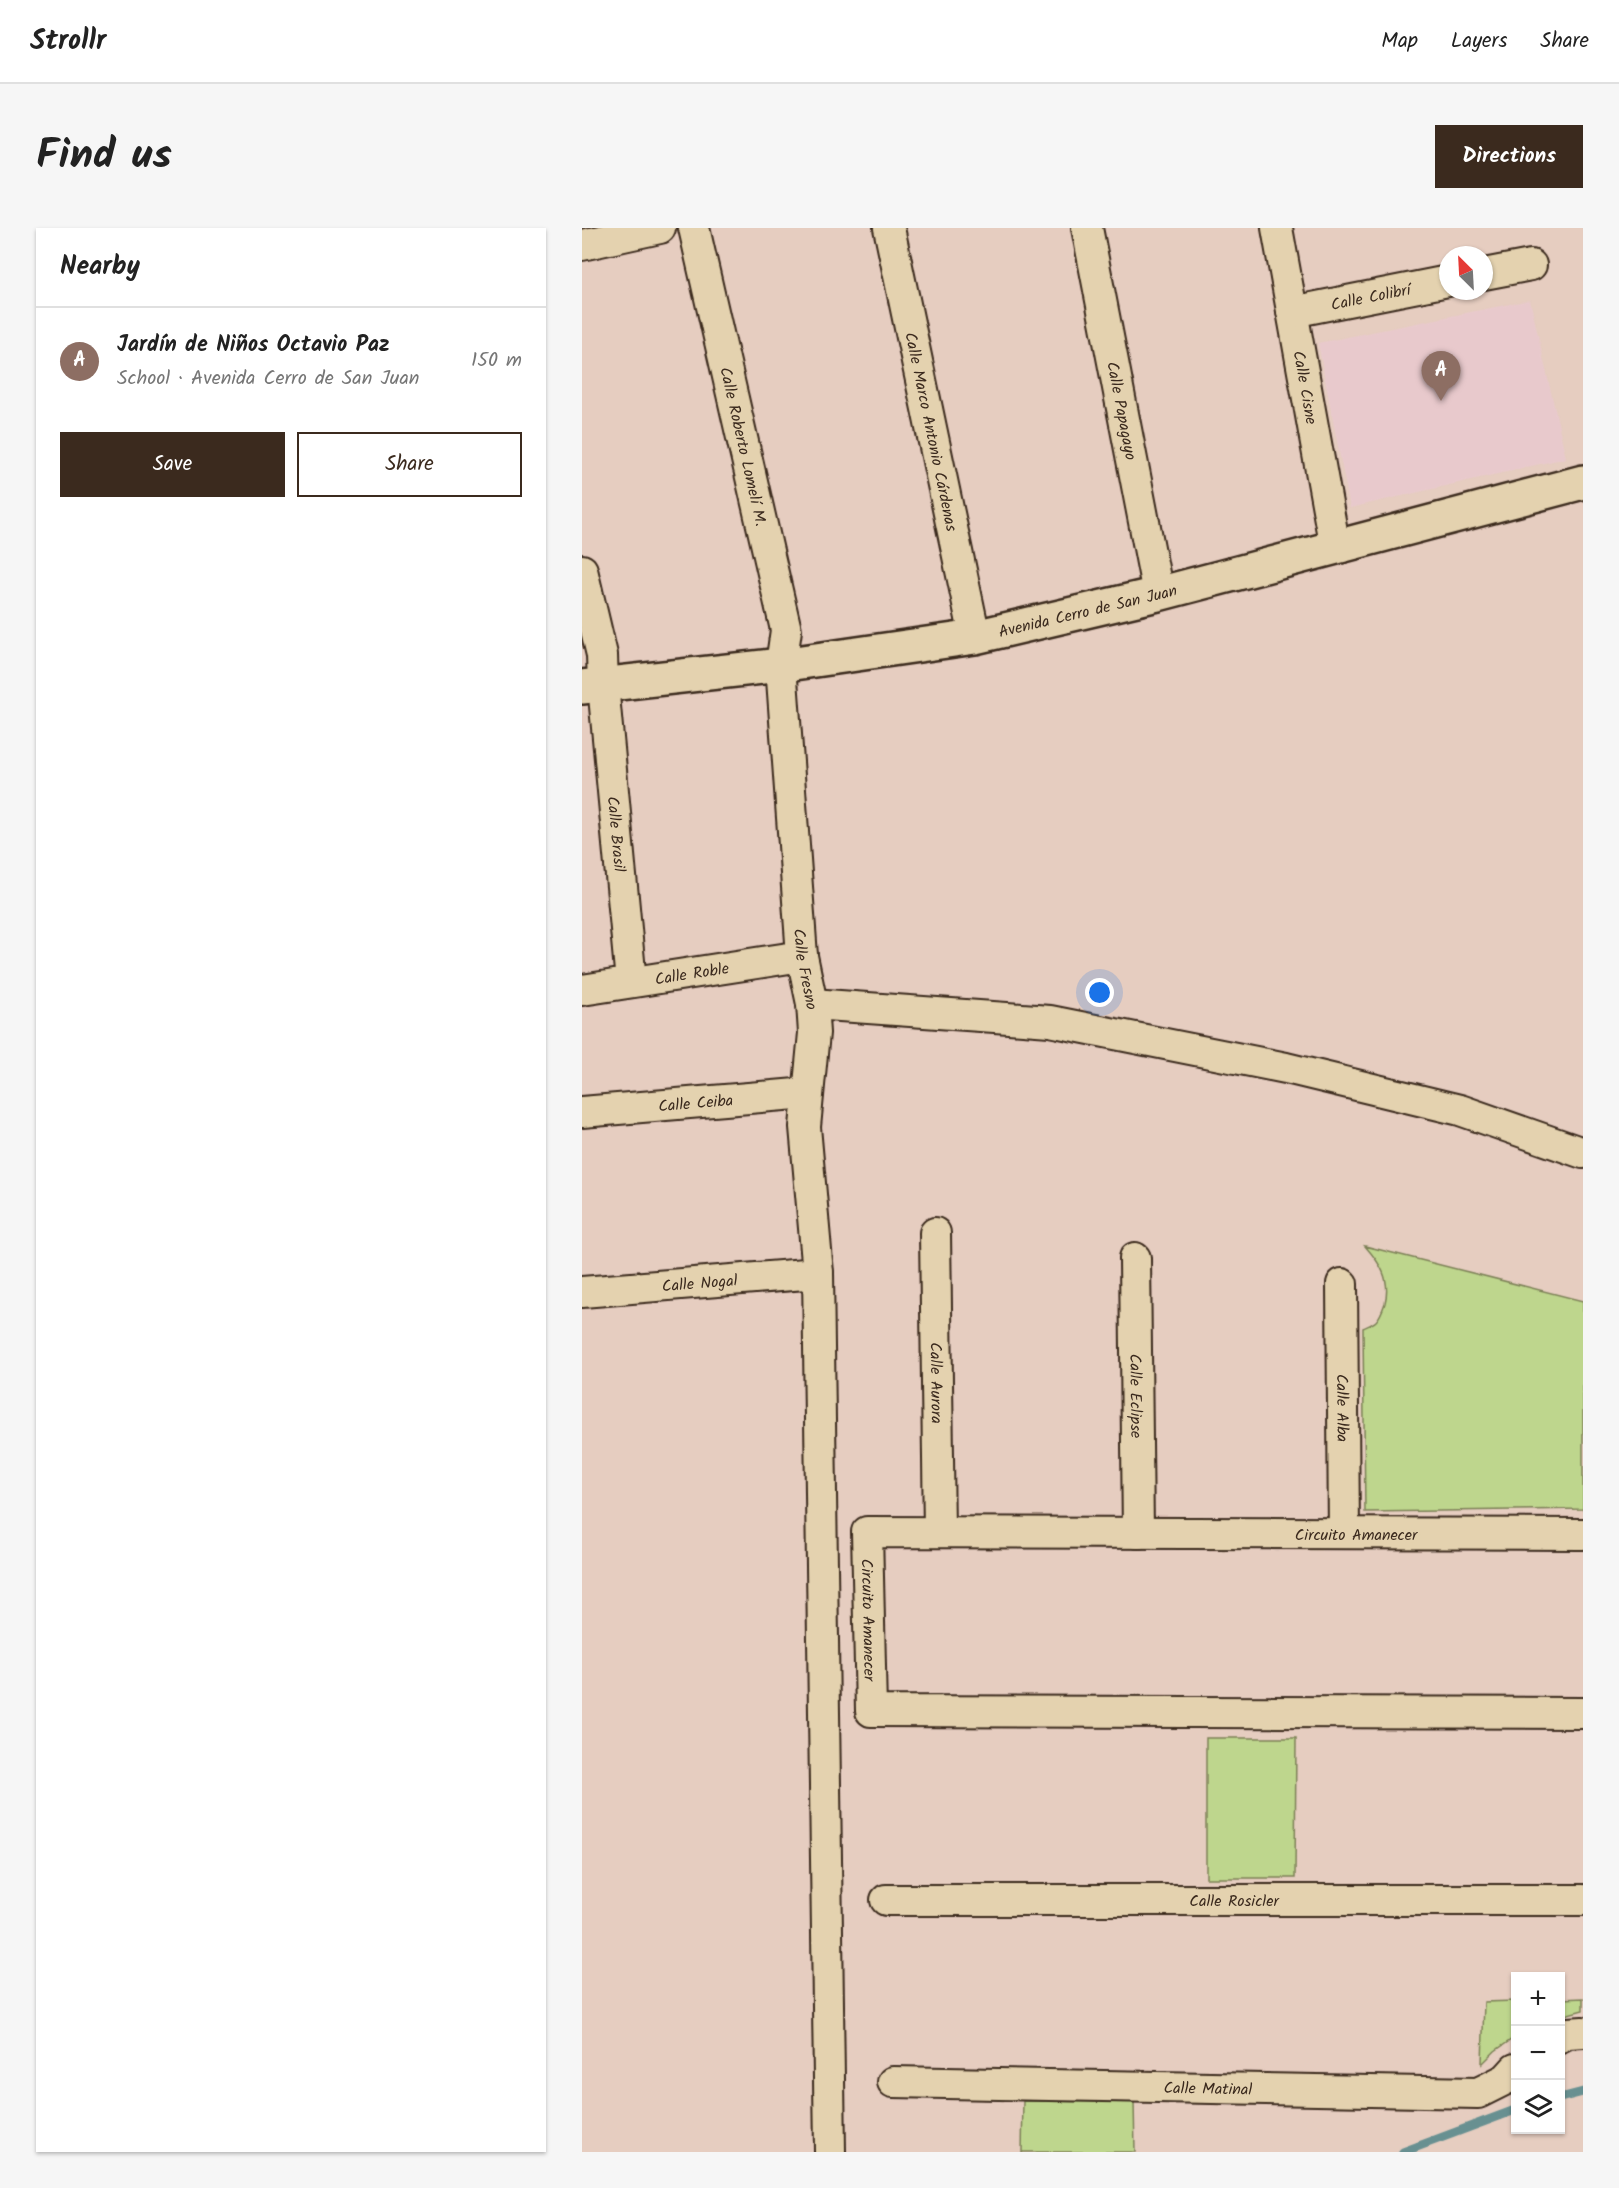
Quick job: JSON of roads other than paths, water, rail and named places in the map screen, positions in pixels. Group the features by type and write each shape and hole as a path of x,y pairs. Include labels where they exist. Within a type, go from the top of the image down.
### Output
{"street":[{"path":"582,244 660,228"},
{"name":"Calle Roberto Lomelí M.","path":"694,228 786,630 781,665"},
{"name":"Calle Marco Antonio Cárdenas","path":"889,228 975,637"},
{"name":"Calle Papagayo","path":"1087,228 1158,594"},
{"name":"Calle Cisne","path":"1277,228 1335,548"},
{"path":"1493,272 1531,265"},
{"name":"Calle Colibrí","path":"1292,312 1439,283"},
{"name":"Avenida Cerro de San Juan","path":"592,686 781,665 975,637 1158,594 1583,482"},
{"name":"Calle Brasil","path":"582,570 602,655 592,686 631,982"},
{"name":"Calle Fresno","path":"781,665 802,956 812,1004 814,1033 805,1127 818,1273 830,2152"},
{"name":"Calle Roble","path":"582,990 802,956"},
{"path":"812,1004 1050,1021 1286,1068 1460,1110 1583,1153"},
{"name":"Calle Ceiba","path":"582,1112 808,1093"},
{"name":"Calle Aurora","path":"935,1233 939,1532"},
{"name":"Calle Eclipse","path":"1135,1258 1138,1533"},
{"name":"Calle Nogal","path":"582,1292 818,1273"},
{"name":"Calle Alba","path":"1342,1284 1344,1533"},
{"name":"Circuito Amanecer","path":"1583,1534 867,1532 871,1711 1583,1713"},
{"name":"Calle Rosicler","path":"886,1900 1583,1900"},
{"path":"1565,2034 1583,2032"},
{"name":"Calle Matinal","path":"892,2082 1478,2093 1506,2079 1511,2073"}],"waterway":[{"path":"1565,2097 1583,2092"},
{"path":"1403,2152 1511,2112"}],"place":[{"name":"Jardín de Niños Octavio Paz","path":"1441,401"}]}
